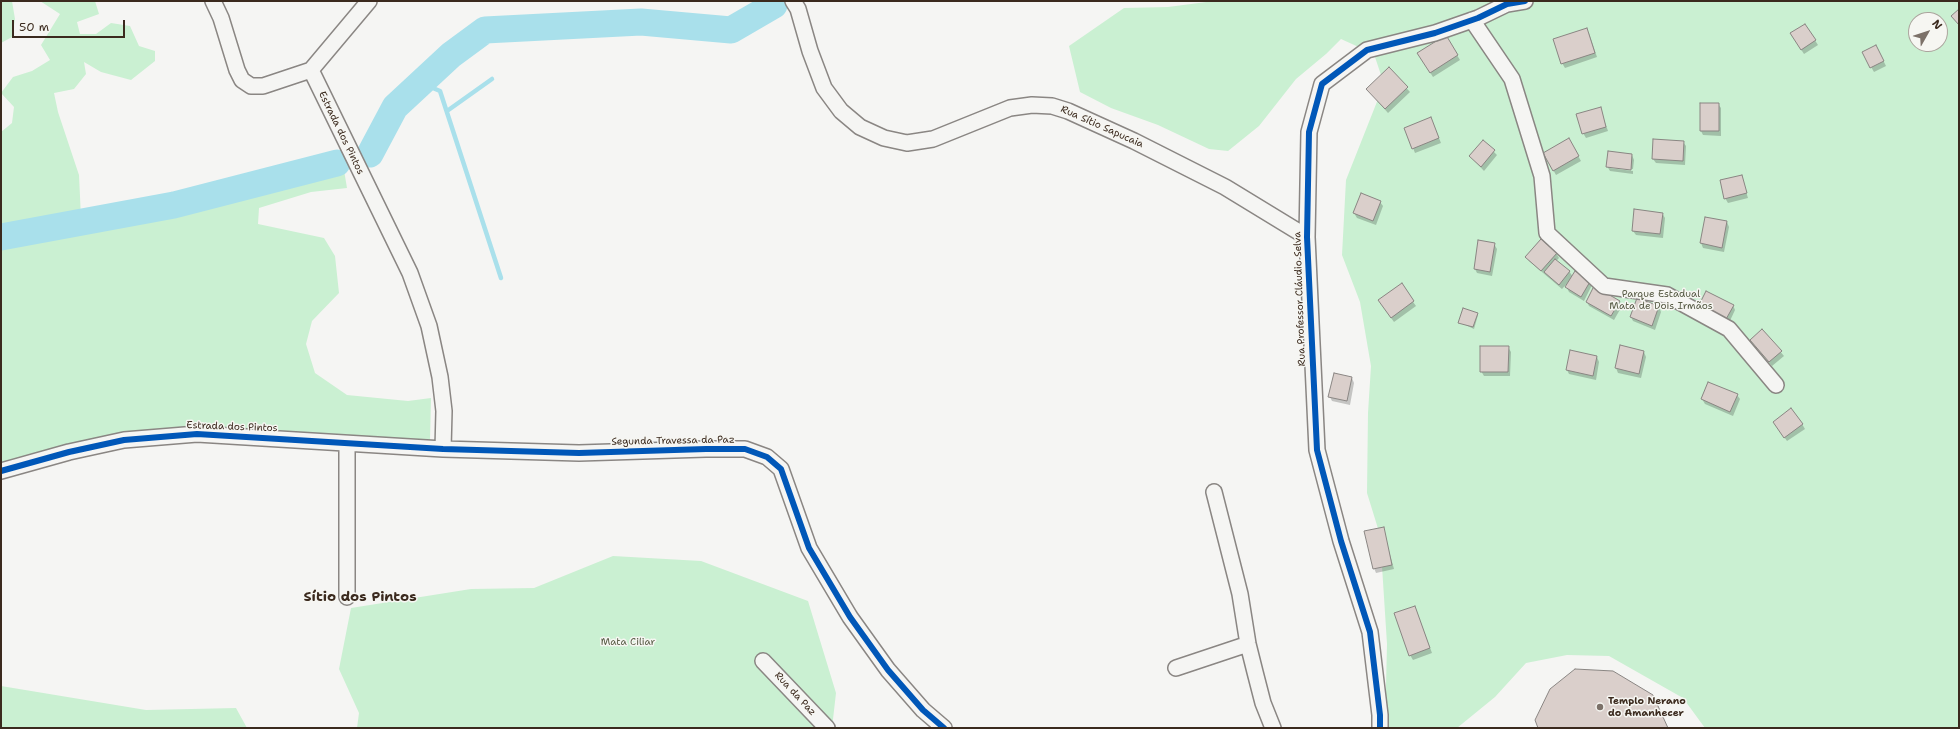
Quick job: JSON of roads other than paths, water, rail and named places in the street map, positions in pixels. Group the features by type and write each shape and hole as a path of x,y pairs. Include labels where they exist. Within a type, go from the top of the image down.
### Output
{"street":[{"path":"213,1 221,18 237,70 242,80 251,86 263,86 311,70 369,1"},
{"name":"Rua Sítio Sapucaia","path":"793,1 798,9 810,51 824,88 841,111 860,127 884,138 906,143 933,139 1010,108 1032,105 1052,106 1068,111 1128,138 1225,187 1307,237"},
{"name":"Rua Professor Cláudio Selva","path":"1380,728 1380,715 1370,632 1341,541 1317,450 1307,237 1309,132 1322,84 1367,50 1435,33 1472,20 1507,4 1525,1"},
{"path":"1472,20 1512,79 1542,176 1547,233 1604,286 1667,295 1729,329 1776,385"},
{"name":"Estrada dos Pintos","path":"1,471 69,452 124,440 197,434 443,449 444,411 440,377 429,326 410,273 311,70"},
{"path":"347,444 347,597"},
{"name":"Segunda Travessa da Paz","path":"443,449 579,453 745,449 766,457 781,470 809,548 850,617 888,670 923,710 944,728"},
{"path":"1214,492 1240,594 1248,644 1263,703 1273,728"},
{"path":"1176,668 1248,644"},
{"name":"Rua da Paz","path":"763,661 827,728"}],"waterway":[{"path":"370,154 395,107 451,55 485,30 641,22 731,30 774,5"},
{"path":"447,111 492,79"},
{"path":"421,83 440,91 501,278"},
{"path":"1,237 174,205 337,163"}],"place":[{"name":"Templo Nerano do Amanhecer","path":"1600,707"}],"district":[{"name":"Sítio dos Pintos","path":"360,597"}],"park label":[{"name":"Parque Estadual Mata de Dois Irmãos","path":"1661,300"},
{"name":"Mata Ciliar","path":"628,642"}]}
